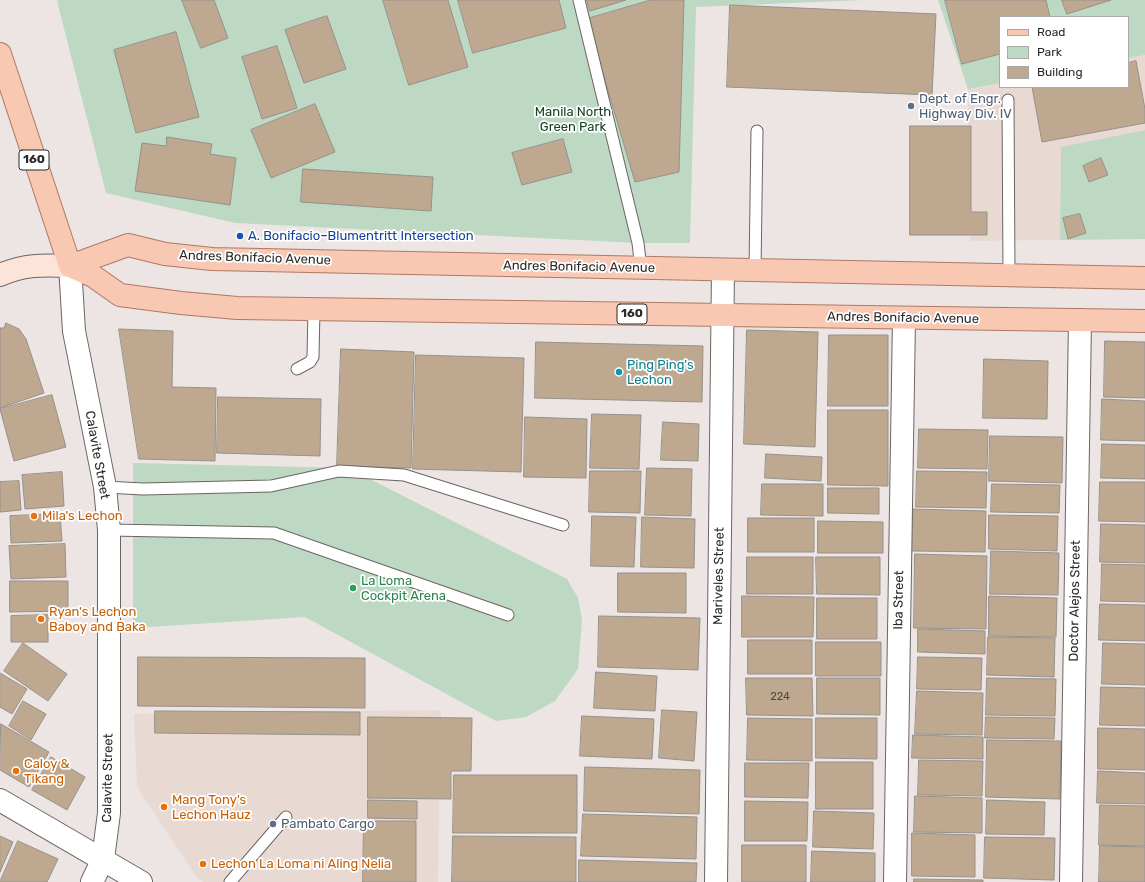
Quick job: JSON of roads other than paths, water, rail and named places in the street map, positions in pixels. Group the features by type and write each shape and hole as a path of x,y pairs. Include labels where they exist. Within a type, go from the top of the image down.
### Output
{"main road":[{"name":"160","path":"0,54 70,266"},
{"name":"Andres Bonifacio Avenue","path":"70,266 128,245 165,254 212,259 641,269 1145,278"},
{"path":"0,275 17,267 41,265 70,266"},
{"name":"Andres Bonifacio Avenue","path":"70,266 93,276 120,295 181,304 238,308 1145,321"}],"street":[{"name":"Calavite Street","path":"70,266 74,331 105,487 109,530 109,813 103,859 92,882"},
{"name":"Mariveles Street","path":"716,882 723,270"},
{"name":"Iba Street","path":"895,882 904,318"},
{"name":"Doctor Alejos Street","path":"1071,882 1080,320"},
{"path":"0,800 141,882"}],"lane":[{"path":"579,0 638,243 641,269"},
{"path":"1008,100 1009,276"},
{"path":"755,270 758,131"},
{"path":"298,368 310,362 313,357 314,308"},
{"path":"105,487 143,489 271,486 339,471 404,475 562,525"},
{"path":"109,530 274,534 508,615"},
{"path":"230,882 286,817"}],"place":[{"name":"Dept. of Engr. Highway Div. IV","path":"911,106"},
{"name":"A. Bonifacio–Blumentritt Intersection","path":"240,236"},
{"name":"Ping Ping's Lechon","path":"619,372"},
{"name":"Mila's Lechon","path":"34,516"},
{"name":"La Loma Cockpit Arena","path":"353,588"},
{"name":"Ryan's Lechon Baboy and Baka","path":"41,619"},
{"name":"Caloy & Tikang","path":"16,771"},
{"name":"Mang Tony's Lechon Hauz","path":"164,807"},
{"name":"Pambato Cargo","path":"273,824"},
{"name":"Lechon La Loma ni Aling Nelia","path":"203,864"}],"park label":[{"name":"Manila North Green Park","path":"573,120"}]}
